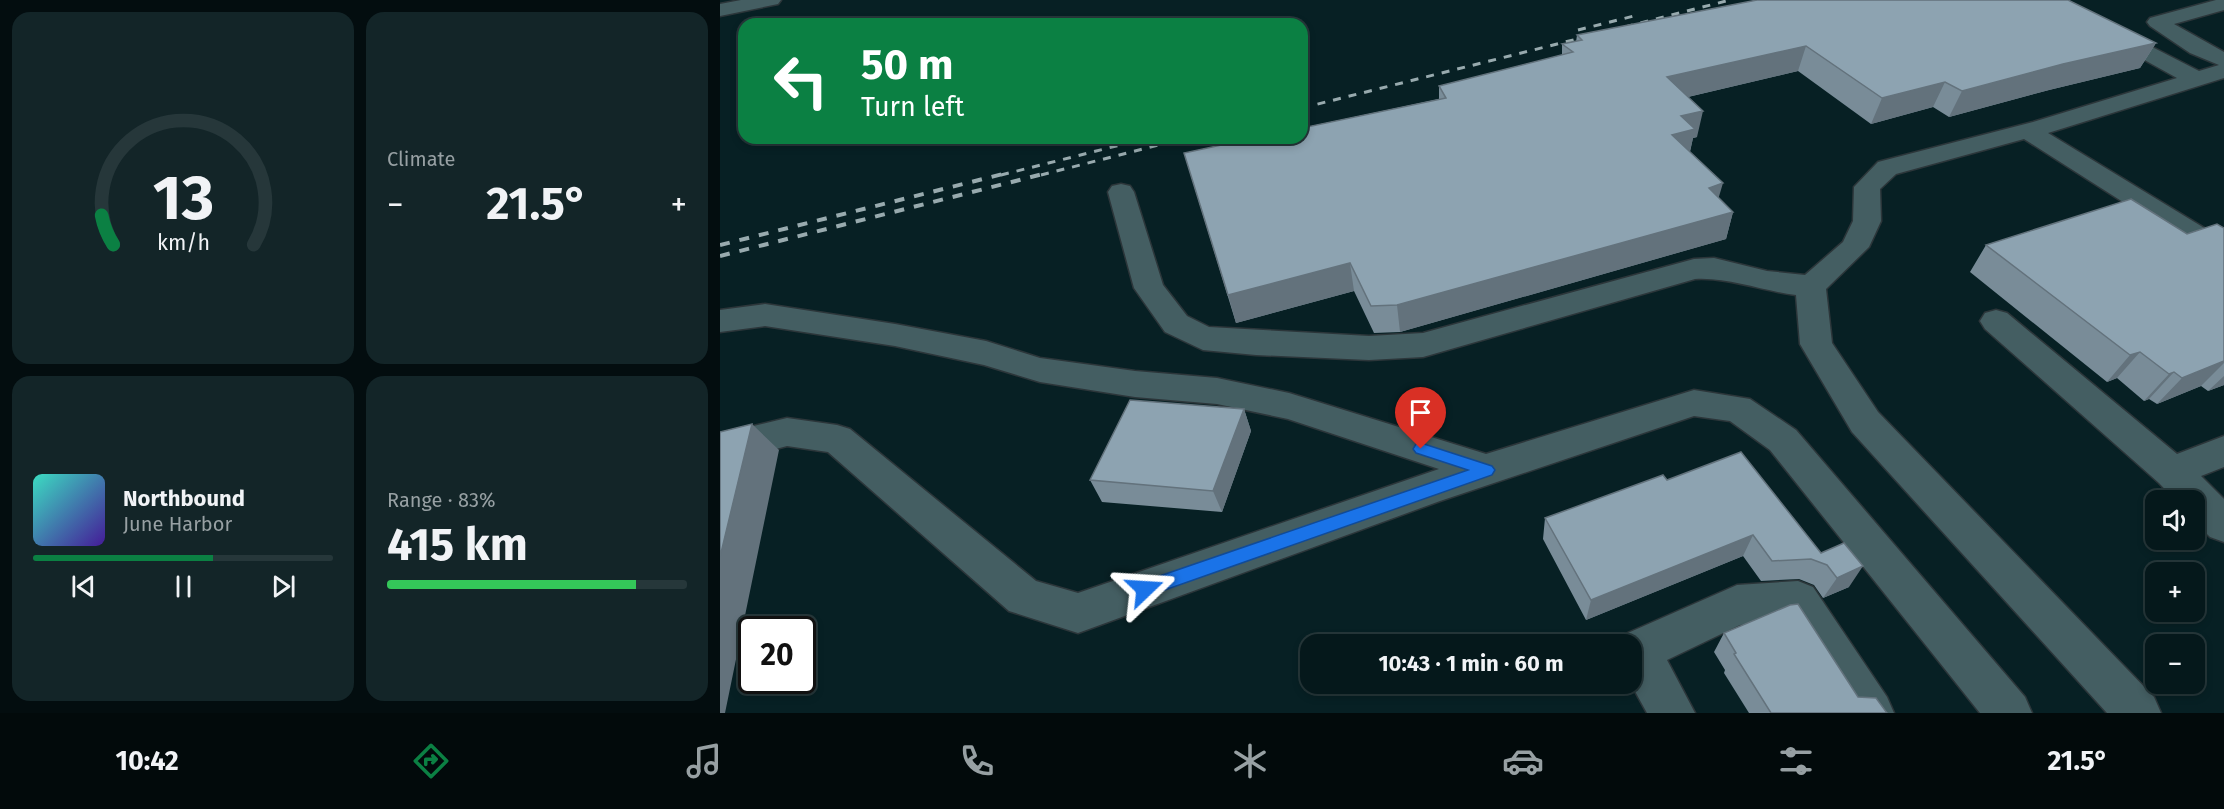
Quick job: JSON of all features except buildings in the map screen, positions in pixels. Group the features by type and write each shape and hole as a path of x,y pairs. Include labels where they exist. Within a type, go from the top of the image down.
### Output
{"street":[{"path":"720,9 771,0"},
{"path":"2182,0 2204,9"},
{"path":"2224,4 2157,22 2198,48 2224,60"},
{"path":"2092,23 2198,80"},
{"path":"1121,192 1149,288 1176,324 1203,338 1256,343 1369,348 1423,345 1694,269 1714,268 1767,281 1811,286 1855,247 1867,221 1868,187 1887,168 2028,131 2224,71"},
{"path":"2028,131 2224,253"},
{"path":"1811,286 1816,344 1865,423 2138,713"},
{"path":"720,321 765,315 918,339 986,353 1040,370 1135,384 1217,391 1290,406 1487,470"},
{"path":"1996,321 2172,472 2224,525"},
{"path":"720,449 787,432 837,439 1024,597 1078,613 1487,470 1694,403 1738,409 1783,440 2009,713"},
{"path":"2172,472 2224,451"},
{"path":"1672,713 1637,651 1737,605 1798,601 1871,713"}],"railway":[{"path":"1625,27 1730,0"},
{"path":"1578,30 1634,16"},
{"path":"1308,106 1593,35"},
{"path":"1001,175 1124,144"},
{"path":"1041,175 1162,144"},
{"path":"720,245 1007,173"},
{"path":"720,256 1047,173"}],"route":[{"path":"1145,589 1487,470 1421,449"}]}
